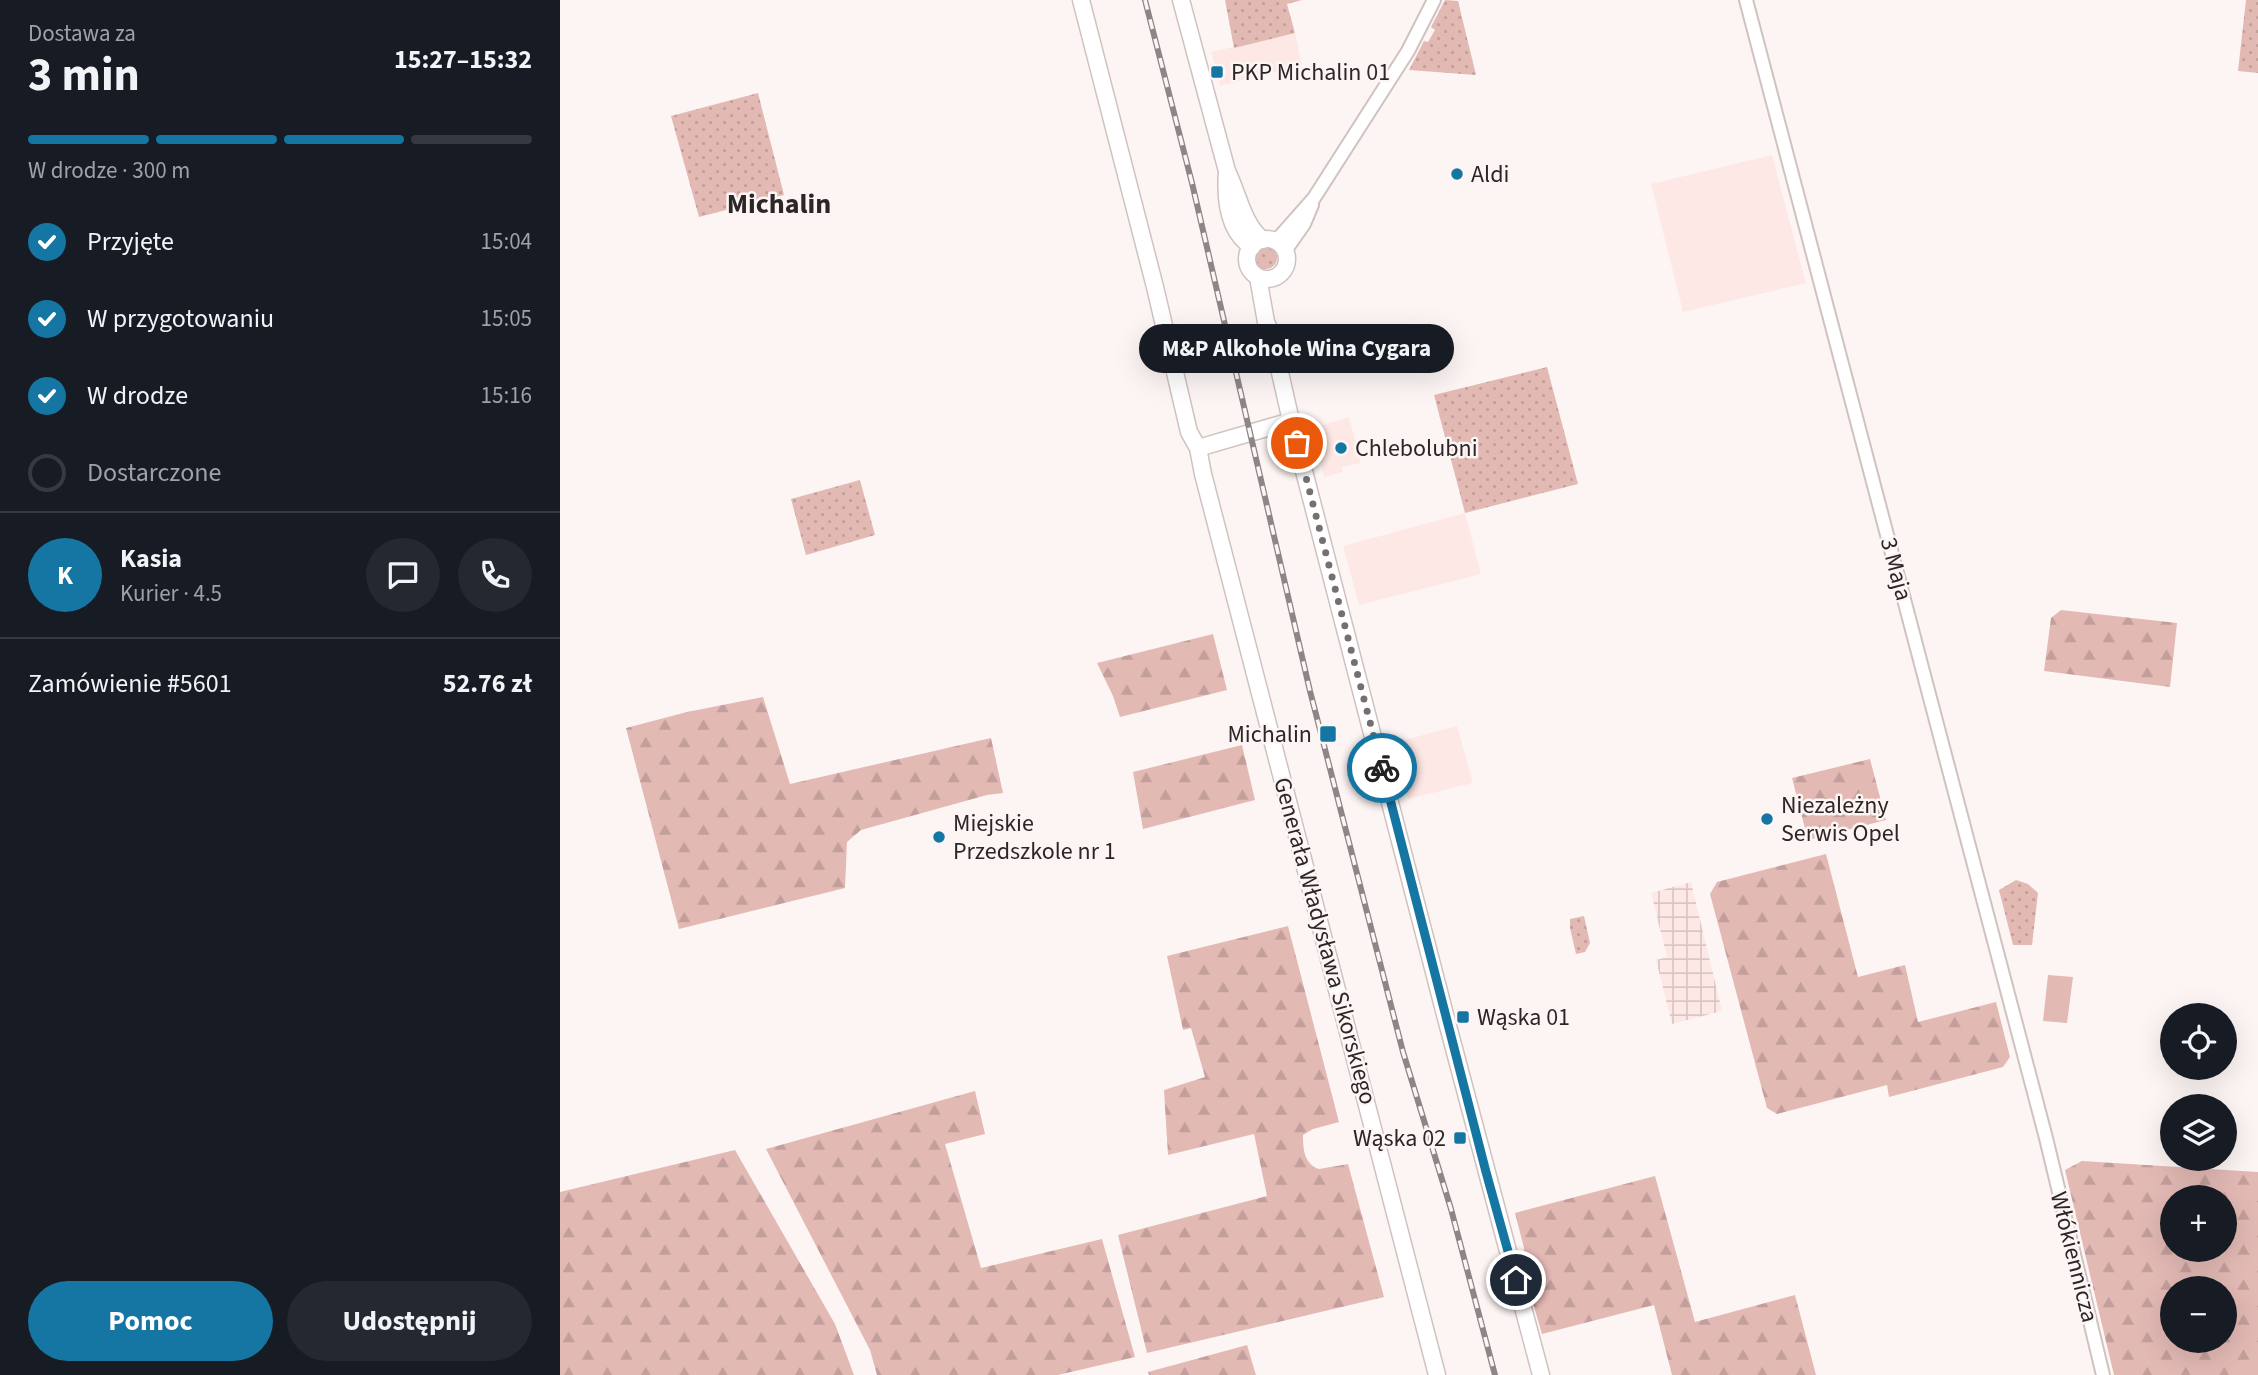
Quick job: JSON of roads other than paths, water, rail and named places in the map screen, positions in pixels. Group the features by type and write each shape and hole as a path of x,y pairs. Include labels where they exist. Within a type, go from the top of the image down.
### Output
{"main road":[{"name":"Generała Władysława Sikorskiego","path":"1081,0 1155,286 1189,432 1198,448 1437,1375"},
{"path":"1181,0 1227,170 1225,192 1236,233 1269,245 1286,267 1266,277"},
{"path":"1266,277 1248,265 1248,256 1269,245"},
{"path":"1266,277 1266,321 1541,1375"},
{"path":"1198,448 1292,421"}],"street":[{"path":"1269,245 1310,213 1314,198 1408,51 1434,0"},
{"name":"3 Maja","path":"1746,0 2046,1138"},
{"name":"Włókiennicza","path":"2046,1138 2103,1375"}],"railway":[{"path":"1145,0 1192,183 1310,691 1403,1052 1451,1209 1495,1375"}],"place":[{"name":"PKP Michalin 01","path":"1217,72"},
{"name":"Aldi","path":"1457,174"},
{"name":"M&P Alkohole Wina Cygara","path":"1297,443"},
{"name":"Chlebolubni","path":"1341,448"},
{"name":"Michalin","path":"1328,734"},
{"name":"Niezależny Serwis Opel","path":"1767,819"},
{"name":"Miejskie Przedszkole nr 1","path":"939,837"},
{"name":"Wąska 01","path":"1463,1017"},
{"name":"Wąska 02","path":"1460,1138"}],"district":[{"name":"Michalin","path":"779,204"}]}
